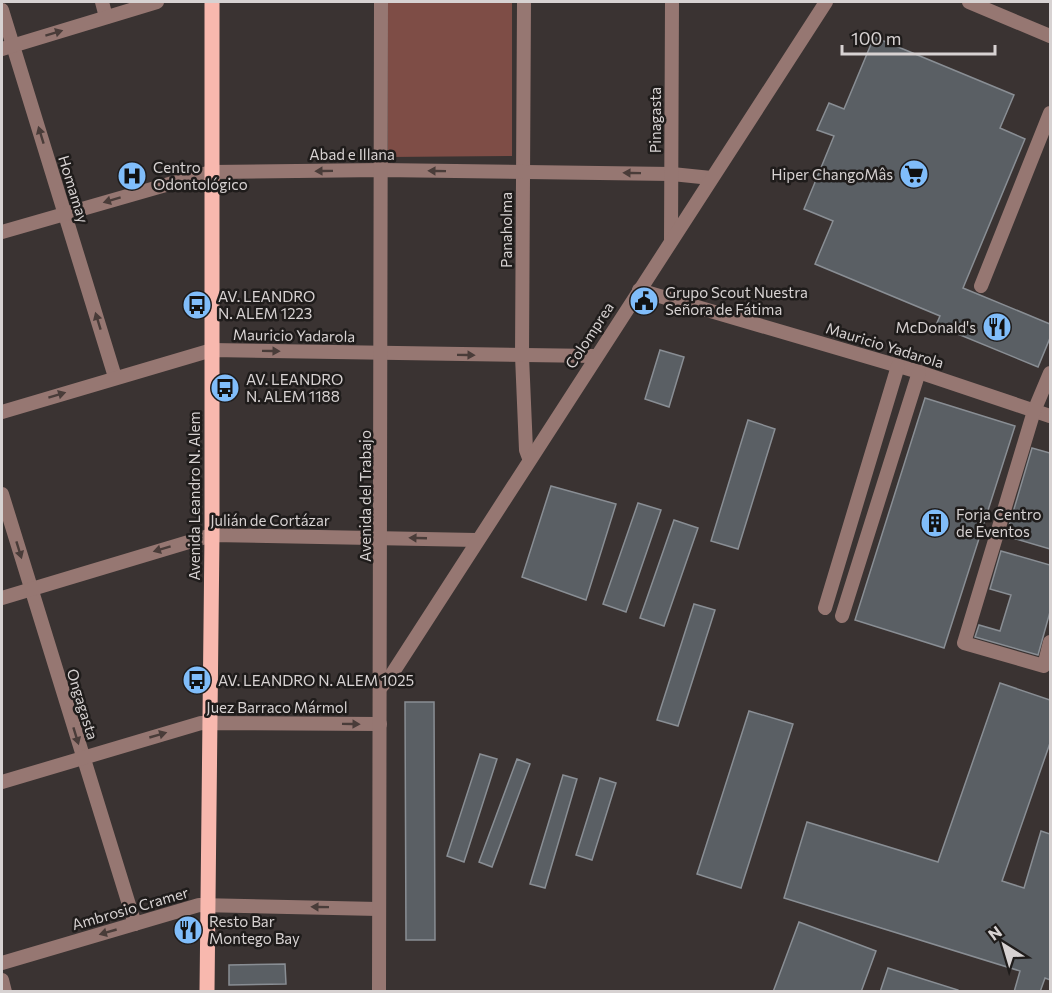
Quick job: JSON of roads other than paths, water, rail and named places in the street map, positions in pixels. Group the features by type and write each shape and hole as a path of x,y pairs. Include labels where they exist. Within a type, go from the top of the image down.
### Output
{"main road":[{"name":"Avenida Leandro N. Alem","path":"207,992 212,535 212,2"}],"street":[{"path":"102,2 106,17"},
{"path":"7,47 157,2"},
{"name":"Avenida del Trabajo","path":"379,992 381,2"},
{"name":"Panaholma","path":"524,2 522,356 526,450 530,458"},
{"name":"Pinagasta","path":"671,239 672,2"},
{"path":"813,2 813,22"},
{"name":"Colomprea","path":"381,688 826,2"},
{"path":"969,2 1050,36"},
{"name":"Homamay","path":"2,10 7,47 65,214 115,377"},
{"path":"981,286 1050,113"},
{"name":"Abad e Illana","path":"2,232 211,172 382,170 672,174 711,178"},
{"name":"Mauricio Yadarola","path":"639,290 919,372 1050,416"},
{"name":"Mauricio Yadarola","path":"2,412 212,350 596,356"},
{"path":"825,608 898,366"},
{"path":"842,616 919,372"},
{"path":"1050,373 1034,411 964,643 1044,666 1050,642"},
{"name":"Ongagasta","path":"2,494 135,924"},
{"name":"Julián de Cortázar","path":"2,598 212,535 381,536 476,540"},
{"path":"837,568 855,572"},
{"name":"Juez Barraco Mármol","path":"2,782 209,722 380,724"},
{"name":"Ambrosio Cramer","path":"2,963 199,905 378,909"},
{"path":"2,980 5,992"}],"place":[{"name":"Hiper ChangoMâs","path":"914,174"},
{"name":"Centro Odontológico","path":"132,176"},
{"name":"Grupo Scout Nuestra Señora de Fátima","path":"644,301"},
{"name":"AV. LEANDRO N. ALEM 1223","path":"197,305"},
{"name":"McDonald's","path":"997,327"},
{"name":"AV. LEANDRO N. ALEM 1188","path":"225,388"},
{"name":"Forja Centro de Eventos","path":"935,523"},
{"name":"AV. LEANDRO N. ALEM 1025","path":"197,680"},
{"name":"Resto Bar Montego Bay","path":"188,930"}]}
